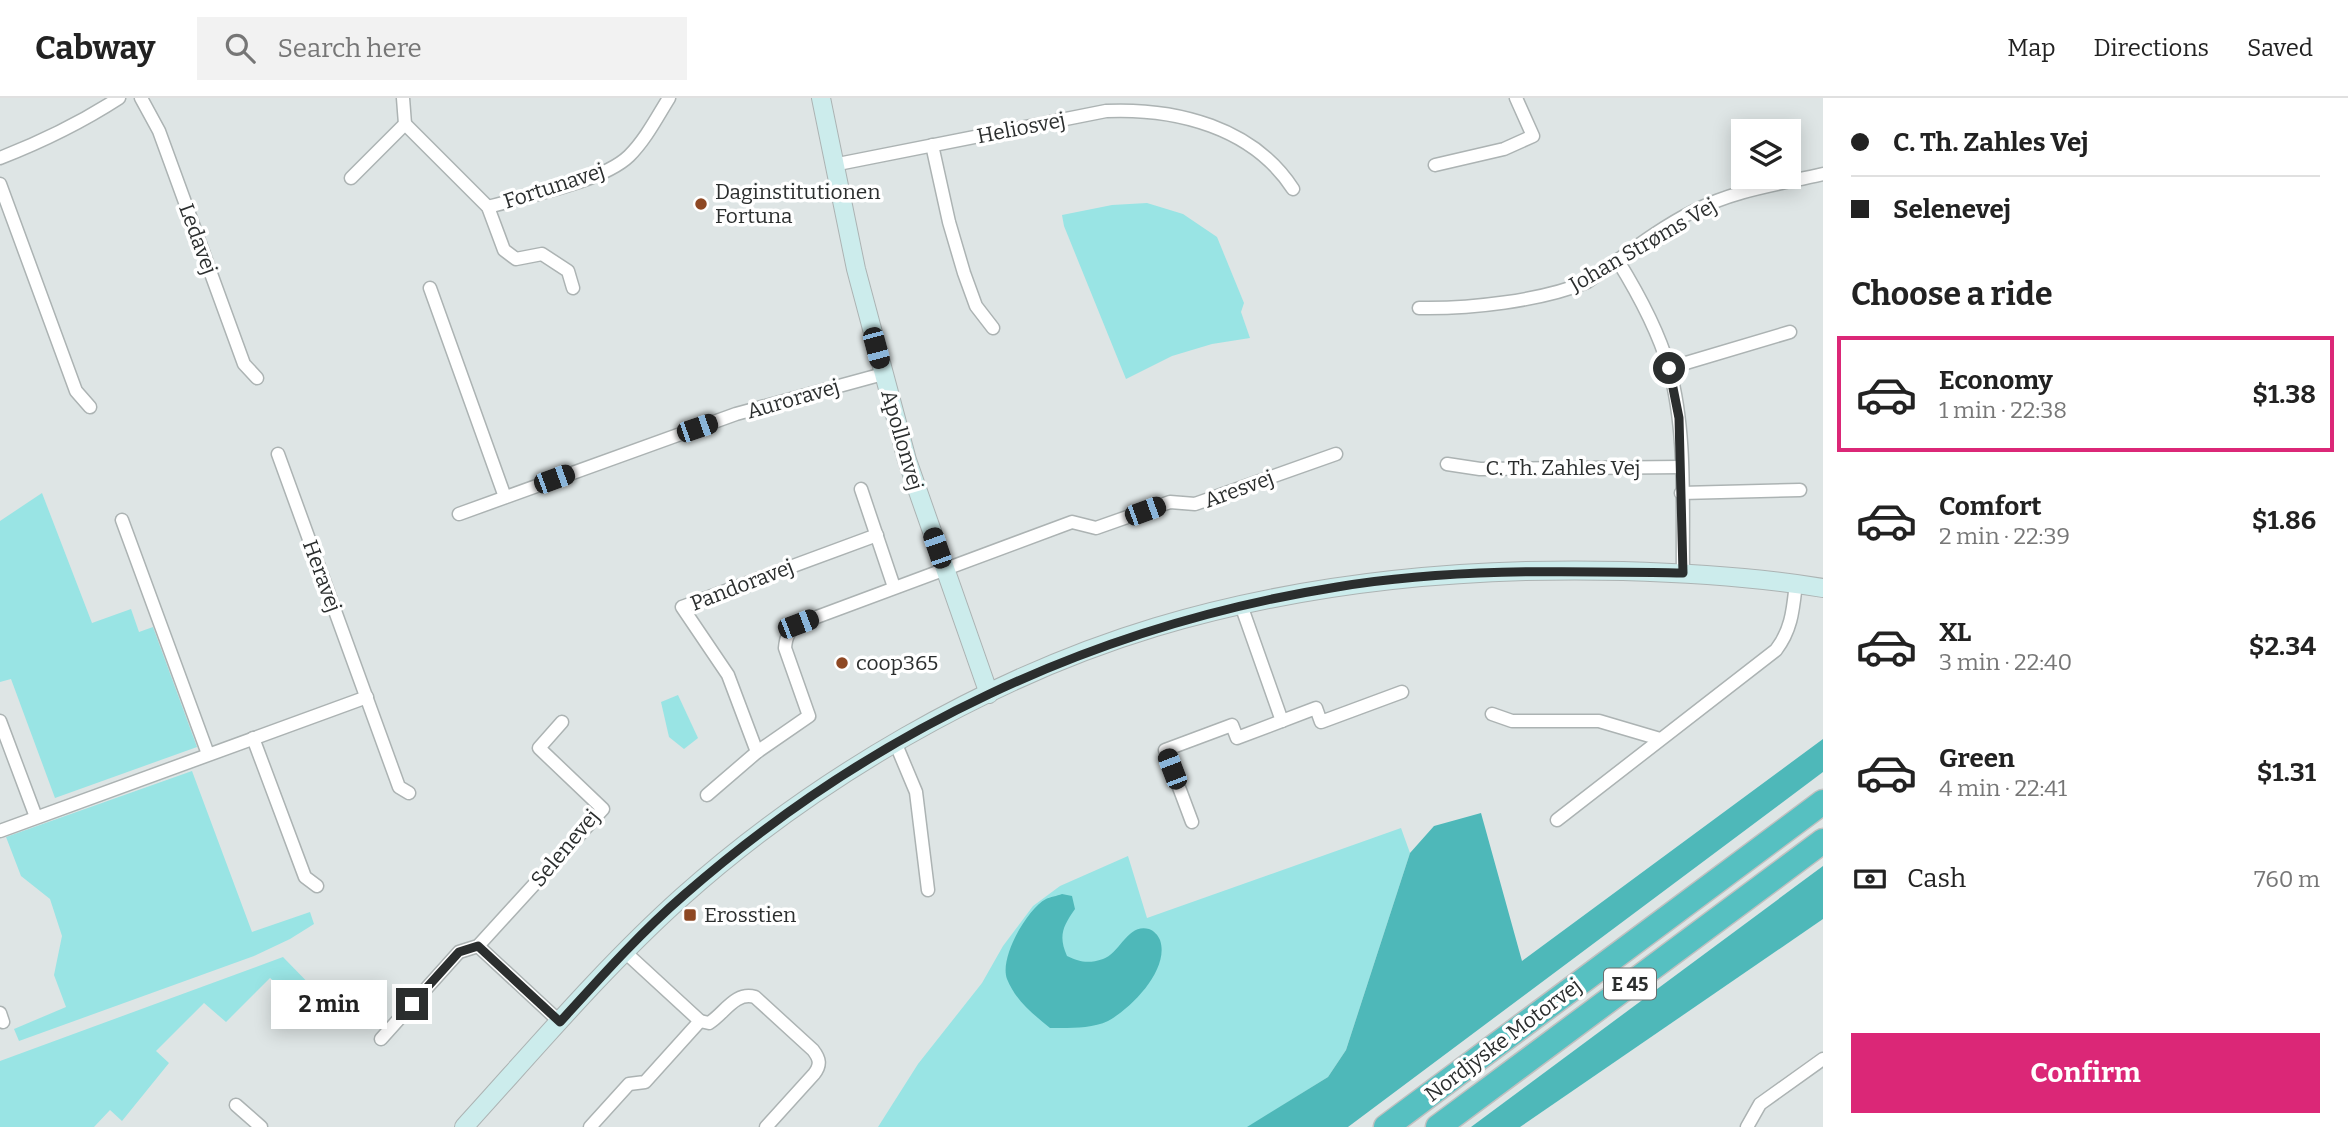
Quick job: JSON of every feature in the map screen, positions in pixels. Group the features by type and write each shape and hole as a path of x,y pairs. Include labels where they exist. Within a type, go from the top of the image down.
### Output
{"highway":[{"name":"Nordjyske Motorvej","path":"1386,1127 1823,802"},
{"name":"Nordjyske Motorvej","path":"1438,1127 1823,841"}],"street":[{"path":"0,158 44,139 119,98"},
{"name":"Ledavej","path":"141,98 159,131 244,364 257,378"},
{"path":"351,178 405,124 403,98"},
{"name":"Fortunavej","path":"488,207 591,178 613,168 628,157 640,143 670,98"},
{"name":"Apollonvej","path":"821,98 856,270 907,460 989,694"},
{"path":"1435,165 1504,149 1533,136 1516,98"},
{"name":"Heliosvej","path":"833,165 1106,111 1138,110 1190,118 1248,144 1280,169 1293,189"},
{"name":"Fortunavej","path":"405,124 488,207 504,250 516,259 542,254 568,271 573,288"},
{"path":"932,145 949,222 964,273 976,306 993,328"},
{"name":"Johan Strøms Vej","path":"1419,308 1453,308 1554,293 1587,282 1661,231 1704,206 1757,188 1823,174"},
{"path":"0,184 75,391 90,407"},
{"path":"1618,261 1654,325 1669,368 1679,418 1683,573"},
{"path":"430,288 505,496"},
{"path":"1669,368 1790,332"},
{"name":"Auroravej","path":"459,513 736,414 883,374"},
{"name":"Heravej","path":"278,454 399,787 410,793"},
{"name":"Aresvej","path":"944,569 1072,522 1096,528 1170,502 1195,504 1336,454"},
{"name":"C. Th. Zahles Vej","path":"1447,464 1480,469 1681,467"},
{"path":"861,489 894,587"},
{"path":"1681,493 1800,490"},
{"path":"122,520 208,754"},
{"name":"Pandoravej","path":"757,752 728,675 682,607 877,535"},
{"path":"707,795 757,752 809,716 785,648 790,630 798,624 944,569"},
{"path":"464,1127 625,952 684,895 778,819 895,742 989,694 1072,657 1156,628 1241,605 1338,587 1439,575 1567,570 1683,573 1823,587"},
{"path":"1557,820 1776,650 1786,637 1791,622 1796,583"},
{"path":"1241,605 1282,721"},
{"path":"1192,822 1165,750 1232,725 1237,738 1316,708 1321,722 1402,692"},
{"path":"0,831 367,697"},
{"path":"1492,714 1512,721 1599,721 1660,739"},
{"path":"0,721 36,817"},
{"name":"Selenevej","path":"381,1039 459,952 478,946 603,809 539,748 562,722"},
{"path":"253,738 305,877 317,886"},
{"path":"895,742 916,792 928,890"},
{"path":"478,946 560,1022"},
{"path":"625,952 700,1021 709,1023 740,997 755,997 819,1058 819,1067 814,1074 766,1127"},
{"path":"590,1127 629,1084 645,1082 700,1021"},
{"path":"1747,1127 1760,1104 1823,1059"},
{"path":"236,1105 261,1127"}],"shaded area":[{"path":"1147,203 1183,214 1217,237 1244,303 1241,312 1250,338 1212,344 1172,356 1126,379 1064,226 1062,215 1112,205"},
{"path":"42,493 92,623 131,609 139,632 153,627 197,747 55,798 11,679 0,682 0,521"},
{"path":"678,695 698,738 684,749 669,737 661,702"},
{"path":"1823,739 1823,772 1348,1127 1247,1127 1328,1077 1346,1050 1410,853 1434,826 1481,813 1522,961"},
{"path":"192,771 252,932 310,912 314,924 254,956 19,1041 14,1029 66,1007 54,975 62,936 50,899 21,876 6,837"},
{"path":"1401,828 1410,853 1346,1050 1328,1077 1248,1127 878,1127 918,1064 982,983 1003,946 1033,906 1060,886 1128,856 1147,918"},
{"path":"1823,866 1823,919 1520,1127 1471,1127"},
{"path":"1062,894 1072,896 1075,909 1063,931 1067,956 1084,962 1103,959 1135,930 1142,928 1153,931 1160,940 1162,951 1159,963 1147,986 1128,1007 1101,1024 1079,1028 1050,1028 1020,1000 1007,979 1007,959 1023,923 1039,904"},
{"path":"283,957 320,995 307,1010 270,978 226,1022 204,1003 156,1051 169,1063 122,1121 110,1110 94,1127 0,1127 0,1061"}],"place":[{"name":"Daginstitutionen Fortuna","path":"701,204"},
{"name":"coop365","path":"842,663"},
{"name":"Erosstien","path":"690,915"}],"route":[{"path":"412,1004 459,952 478,946 560,1022 625,952 684,895 778,819 826,786 895,742 989,694 1072,657 1156,628 1241,605 1338,587 1439,575 1567,570 1683,573 1679,418 1669,368"}]}
